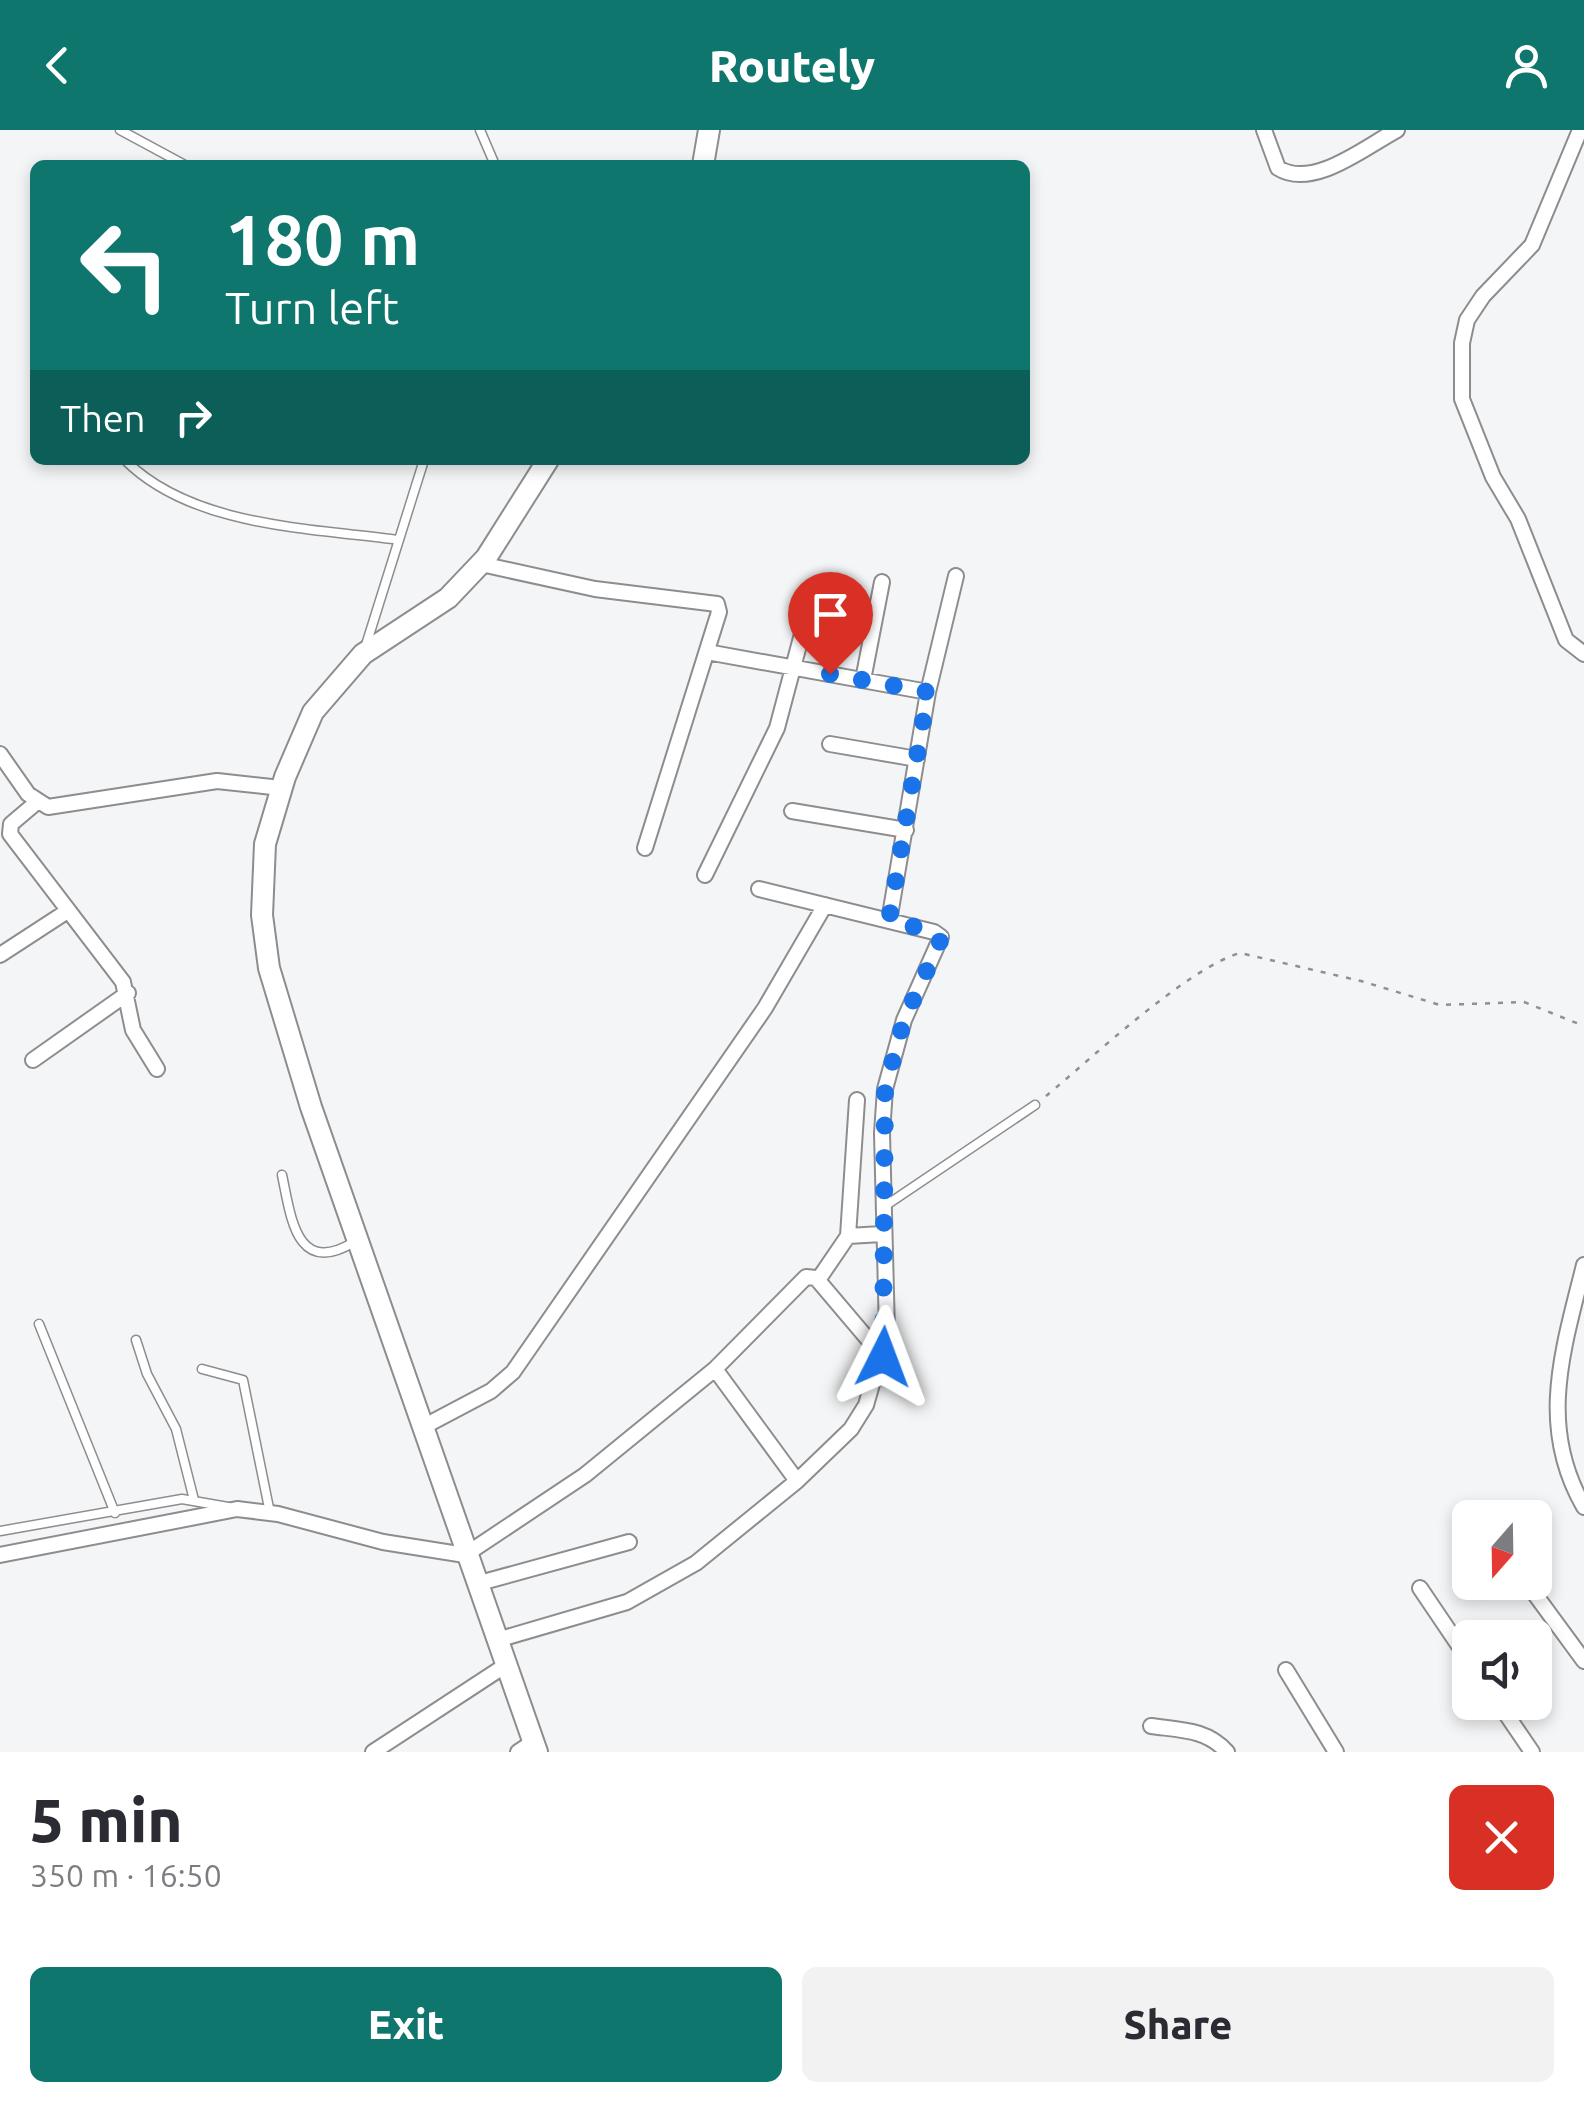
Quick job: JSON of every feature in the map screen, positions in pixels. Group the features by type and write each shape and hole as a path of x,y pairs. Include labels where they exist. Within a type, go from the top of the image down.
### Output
{"street":[{"path":"704,160 709,130"},
{"path":"1264,130 1278,168 1298,176 1317,172 1397,130"},
{"path":"1580,130 1532,245 1483,296 1468,320 1462,343 1462,399 1493,478 1518,519 1566,640 1584,654"},
{"path":"530,1749 506,1666 420,1428 269,968 262,916 264,844 282,788 314,712 363,654 448,598 481,564 545,465"},
{"path":"481,564 595,588 717,604 719,612 708,652 645,848"},
{"path":"889,920 928,692 956,576"},
{"path":"863,680 882,582"},
{"path":"706,875 778,728 803,630"},
{"path":"708,652 928,692"},
{"path":"830,744 917,759"},
{"path":"0,754 36,802 58,806 217,782 282,788"},
{"path":"0,851 11,824 36,802"},
{"path":"792,810 906,830"},
{"path":"10,834 128,993 133,1030 157,1069"},
{"path":"497,1640 627,1602 696,1563 797,1480 851,1429 866,1405 883,1357 886,1332 882,1133 891,1058 941,937 889,920 759,889"},
{"path":"420,1428 491,1391 513,1372 754,1024 826,905"},
{"path":"0,955 66,912"},
{"path":"33,1060 128,993"},
{"path":"818,1280 848,1236 857,1100"},
{"path":"848,1236 882,1234"},
{"path":"1584,1265 1559,1370 1556,1434 1570,1483 1584,1507"},
{"path":"0,1555 237,1509 270,1513 383,1542 464,1555 586,1476 714,1369 802,1280 812,1276 818,1280 883,1357"},
{"path":"714,1369 797,1480"},
{"path":"476,1584 629,1542"},
{"path":"1420,1588 1452,1635"},
{"path":"1539,1600 1584,1661"},
{"path":"373,1752 506,1666"},
{"path":"1286,1670 1336,1752"},
{"path":"1510,1720 1532,1752"},
{"path":"1151,1726 1197,1732 1213,1738 1227,1752"}],"lane":[{"path":"120,130 176,160"},
{"path":"480,130 494,160"},
{"path":"130,465 188,500 230,514 399,540"},
{"path":"363,654 422,465"},
{"path":"882,1208 1035,1105"},
{"path":"282,1175 296,1232 310,1249 336,1253 358,1240"},
{"path":"40,1324 115,1513"},
{"path":"136,1340 147,1374 176,1429 194,1500"},
{"path":"202,1369 240,1377 246,1384 270,1513"},
{"path":"0,1531 115,1513 156,1502 194,1500 237,1509"}],"path":[{"path":"1035,1105 1156,1006 1226,957 1240,953 1361,981 1440,1005 1524,1002 1584,1026"}],"route":[{"path":"830,674 928,692 889,920 941,937 904,1020 885,1089 883,1357"}]}
